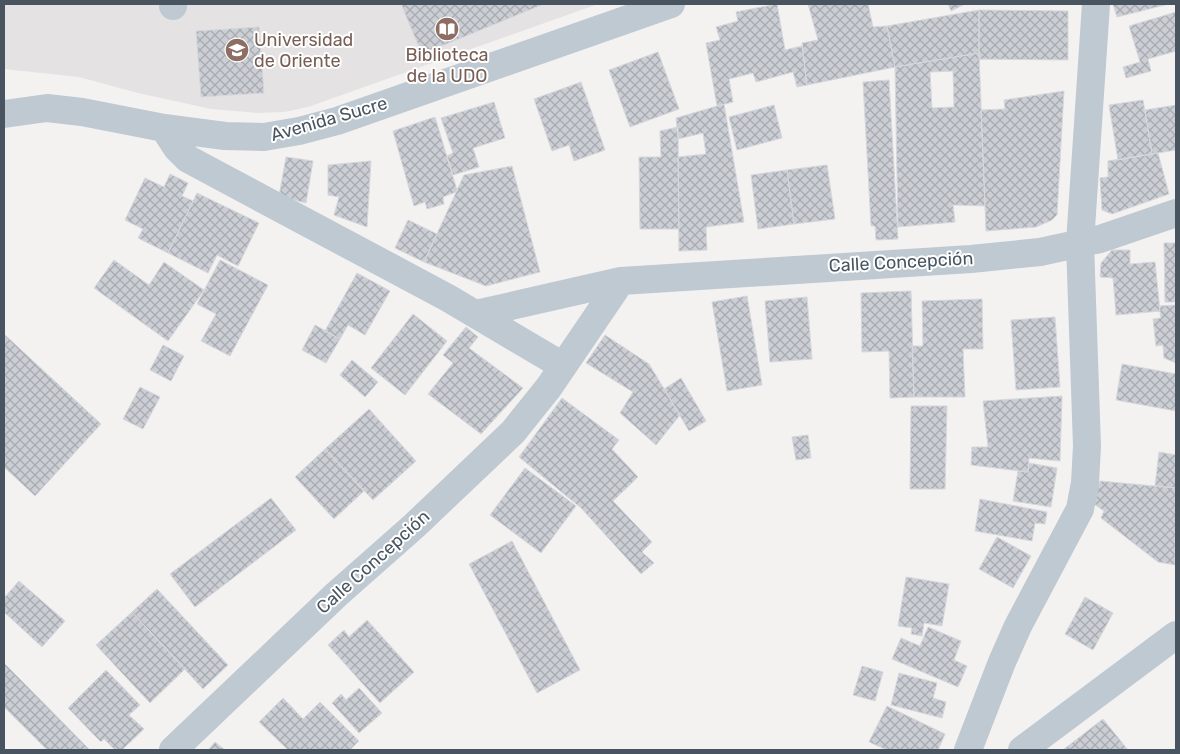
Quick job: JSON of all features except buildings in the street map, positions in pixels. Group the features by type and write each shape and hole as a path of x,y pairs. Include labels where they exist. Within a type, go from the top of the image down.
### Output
{"street":[{"name":"Avenida Sucre","path":"4,114 48,108 82,112 164,128 226,136 264,137 299,131 346,118 672,4"},
{"path":"968,750 1010,644 1080,509 1085,482 1087,446 1080,243 1096,4"},
{"path":"164,128 177,148 188,159 476,314 563,366"},
{"name":"Calle Concepción","path":"476,314 621,281 971,259 1040,252 1100,239 1176,213"},
{"name":"Calle Concepción","path":"173,750 337,594 414,526 513,432 563,366 621,281"},
{"path":"1022,750 1176,635"}],"shaded area":[{"name":"Universidad de Oriente","path":"4,4 598,4 308,107 284,112 258,113 211,109 138,93 79,77 4,69"}],"place":[{"name":"Biblioteca de la UDO","path":"447,29"},
{"name":"Universidad de Oriente","path":"237,50"}]}
